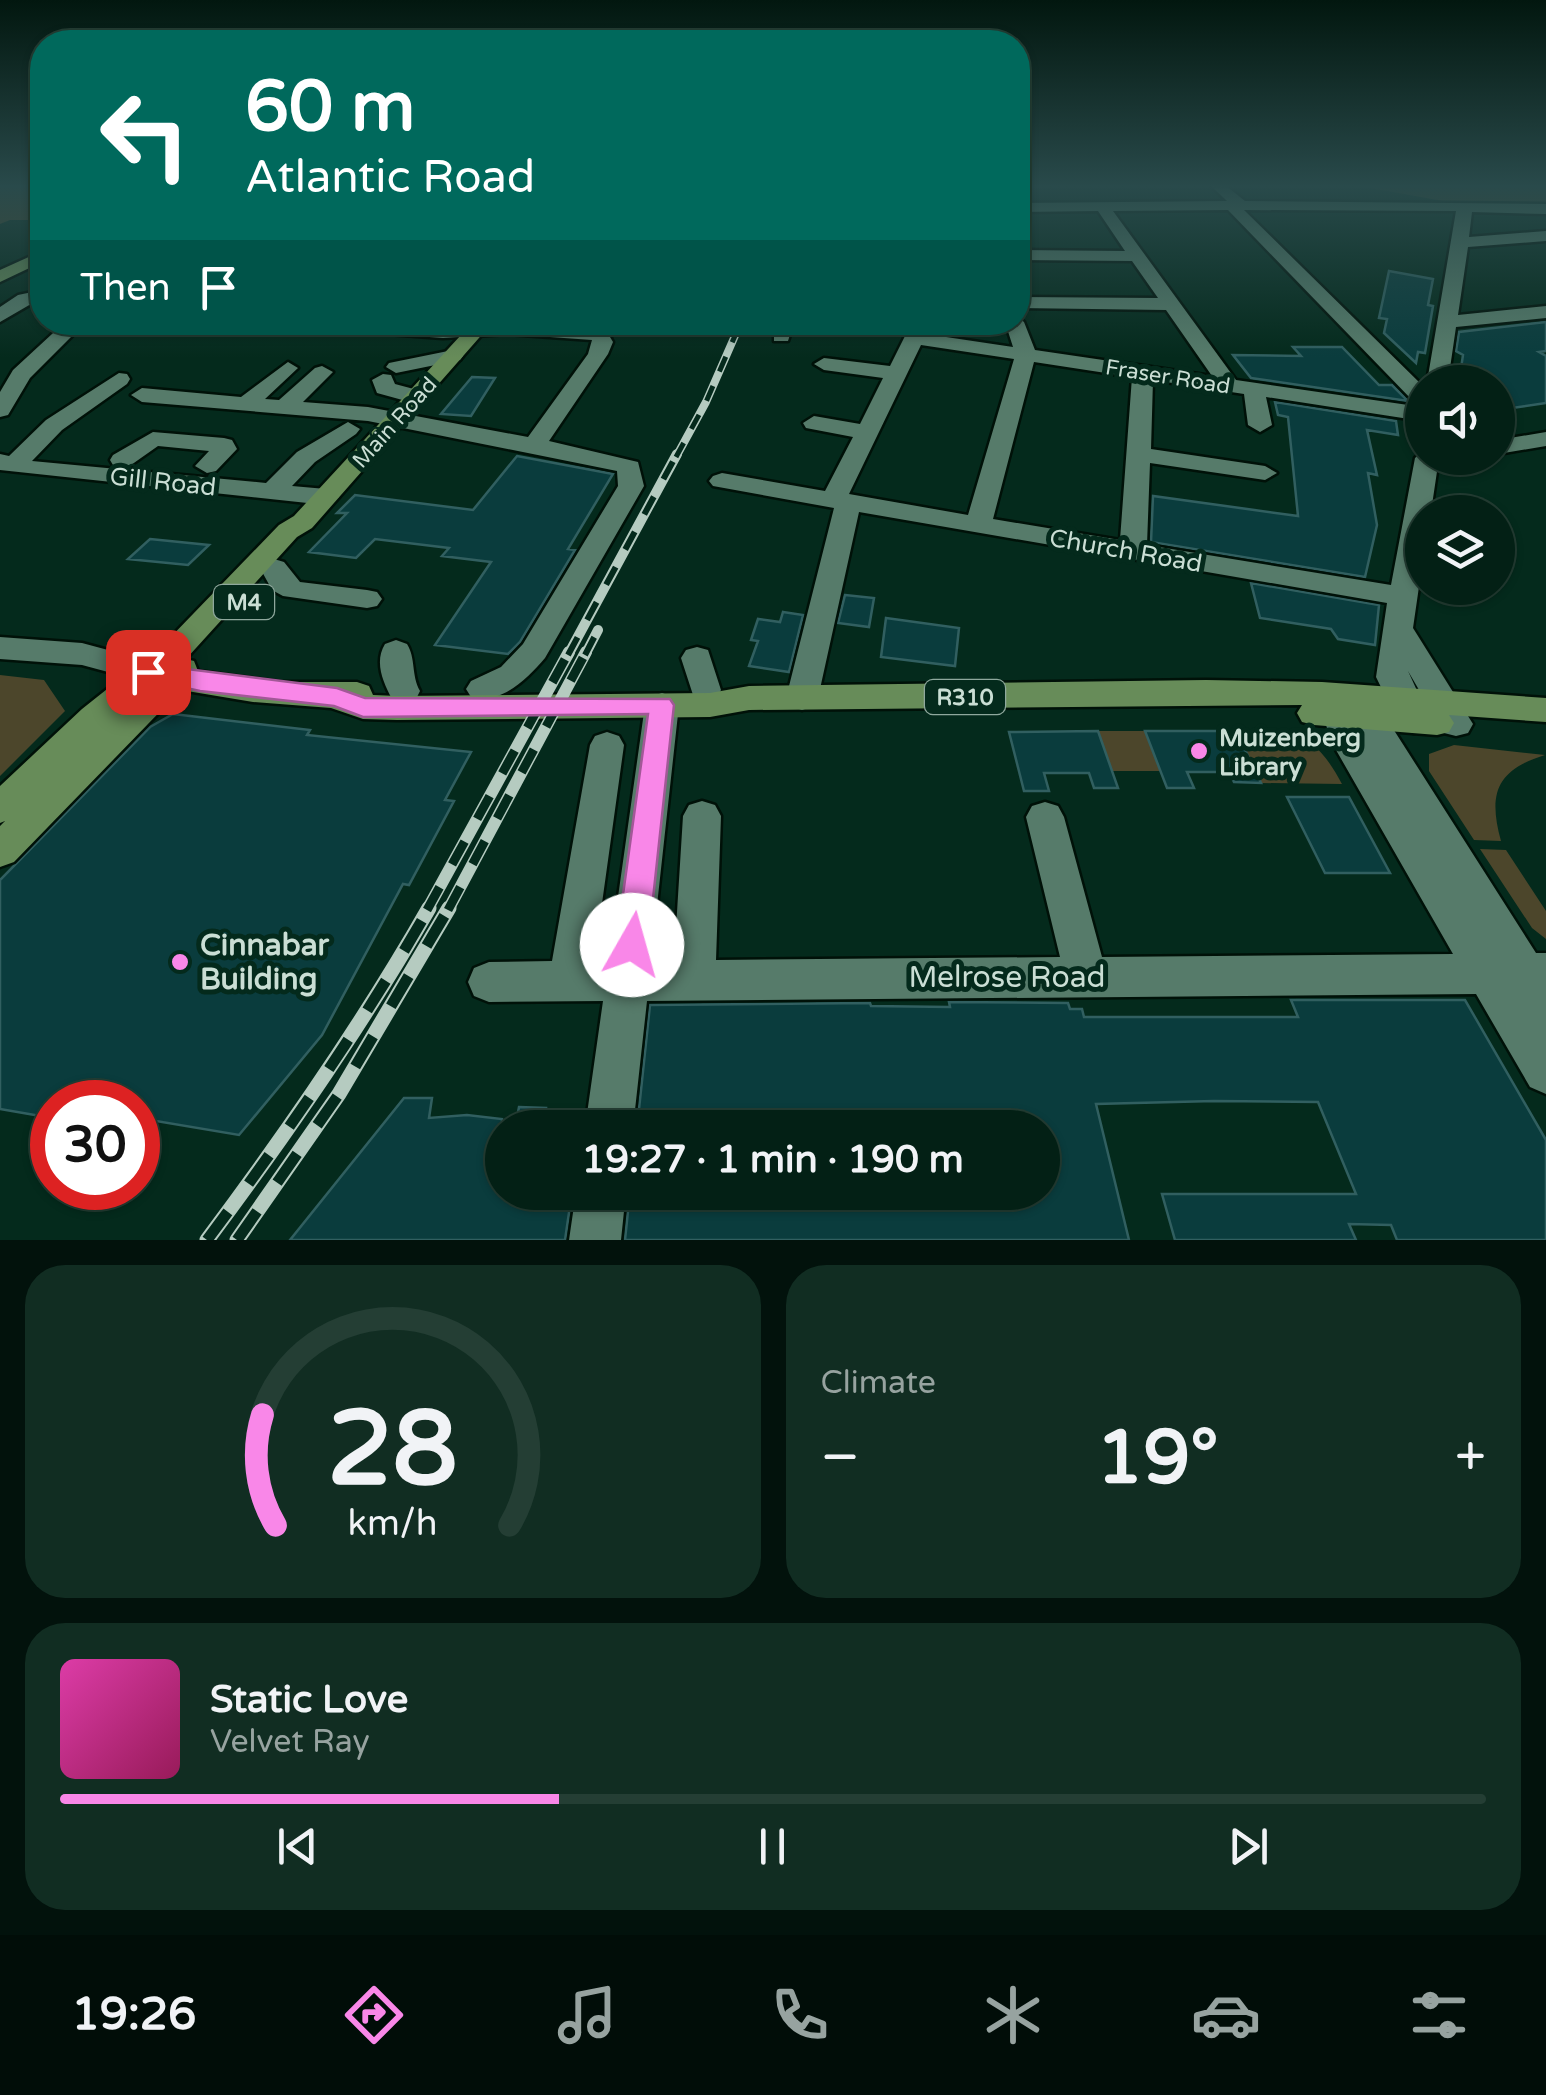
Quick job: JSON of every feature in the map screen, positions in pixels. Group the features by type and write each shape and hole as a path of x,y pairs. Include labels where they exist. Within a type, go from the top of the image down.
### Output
{"main road":[{"path":"0,276 30,262"},
{"name":"Main Road","path":"0,808 80,730 161,675 176,650 288,531 303,522 473,335"},
{"name":"Main Road","path":"0,850 161,675 274,568 305,531 303,522"},
{"name":"R310","path":"161,675 337,697 701,674 749,698"},
{"name":"R310","path":"337,697 363,708 710,705 749,698 1182,695 1208,703 1450,713 1546,710"},
{"name":"R310","path":"1450,713 1546,730"}],"street":[{"path":"1049,243 1056,255"},
{"path":"1128,243 1229,385"},
{"path":"1271,243 1405,375"},
{"path":"1441,365 1460,243"},
{"path":"1030,255 1136,256"},
{"path":"0,316 30,300"},
{"path":"1030,302 1172,304"},
{"path":"1448,322 1546,312"},
{"path":"0,410 20,375 63,335"},
{"path":"534,446 598,354 602,346 599,335"},
{"path":"802,698 841,501 866,432 915,335"},
{"name":"Fraser Road","path":"940,335 1026,354 1405,411"},
{"path":"978,525 1026,354 1019,335"},
{"path":"417,397 384,388 390,374 453,356"},
{"path":"824,364 896,373"},
{"path":"246,404 288,368"},
{"path":"284,407 322,372"},
{"path":"1134,551 1143,372"},
{"path":"6,464 119,379"},
{"path":"1254,389 1260,425"},
{"path":"142,395 396,420 629,467 633,481 542,641 512,675 482,689"},
{"path":"814,423 866,432"},
{"path":"272,492 306,456 348,428"},
{"path":"1515,444 1546,439"},
{"path":"122,460 150,440 226,446 206,466"},
{"path":"142,479 188,441"},
{"path":"1138,454 1265,473"},
{"name":"Gill Road","path":"6,464 326,497"},
{"path":"1424,475 1392,677 1369,708 1420,829 1526,982 1546,1071"},
{"name":"Church Road","path":"722,481 1404,597"},
{"path":"274,568 282,584 293,590 367,599"},
{"path":"1399,630 1450,713"},
{"path":"0,648 82,654 161,675"},
{"path":"396,651 397,679 404,691"},
{"path":"611,1110 662,705"},
{"path":"570,981 605,758 654,770"},
{"path":"694,980 702,816"},
{"path":"1044,817 1086,977"},
{"name":"Melrose Road","path":"489,982 1086,977 1526,982"},
{"path":"595,1240 599,1210"}],"shaded area":[{"path":"0,675 44,680 65,711 0,776"},
{"path":"1283,730 1319,750 1342,784 1261,783 1236,731"},
{"path":"1098,731 1145,731 1160,771 1112,771"},
{"path":"1454,745 1545,755 1516,768 1500,786 1496,810 1501,841 1474,840 1429,771 1429,754"},
{"path":"1480,849 1506,850 1546,911 1546,939 1532,928"}],"building":[{"path":"1389,271 1433,279 1425,353 1418,352 1416,363 1384,333 1387,319 1379,318"},
{"path":"1546,322 1546,351 1539,352 1546,356 1546,403 1515,408 1515,365 1462,365 1463,355 1456,351 1459,332"},
{"path":"1293,347 1342,347 1379,385 1392,385 1405,401 1251,378 1233,355 1301,356"},
{"path":"472,377 495,378 471,416 441,414"},
{"path":"1275,402 1396,421 1398,435 1367,430 1377,475 1368,473 1377,525 1365,577 1151,542 1153,496 1298,516 1288,417 1278,415"},
{"path":"517,456 613,474 568,549 575,550 520,642 508,654 435,645 491,562 442,556 449,548 375,539 356,558 309,552 347,513 337,513 355,495 473,510"},
{"path":"150,539 209,545 188,565 128,559"},
{"path":"1251,583 1379,605 1375,645 1338,639 1331,629 1260,618"},
{"path":"845,595 874,598 869,627 838,623"},
{"path":"783,612 803,615 789,672 749,666 758,641 751,640 758,619 780,622"},
{"path":"886,618 959,628 955,666 881,657"},
{"name":"Cinnabar Building","path":"173,714 310,730 307,735 471,752 445,800 454,801 409,885 403,884 322,1035 239,1135 160,1122 160,1080 30,1080 30,1114 0,1109 0,880 150,727"},
{"path":"1098,731 1118,788 1094,788 1089,773 1044,773 1049,791 1024,791 1009,732"},
{"name":"Muizenberg Library","path":"1145,731 1236,731 1261,783 1234,782 1229,772 1187,772 1194,788 1167,788"},
{"path":"1287,797 1349,797 1390,873 1325,873"},
{"path":"1291,1000 1465,1000 1546,1140 1546,1240 1397,1240 1391,1225 1349,1224 1356,1240 1175,1240 1162,1194 1356,1194 1318,1102 1214,1101 1096,1104 1129,1240 625,1240 628,1210 1060,1210 1060,1110 639,1110 650,1005 870,1003 950,1007 949,1002 1068,1003 1070,1009 1082,1009 1084,1017 1298,1017"},
{"path":"404,1098 432,1098 429,1118 485,1117 485,1210 569,1210 565,1240 290,1240"},
{"path":"519,1107 546,1108 546,1110 518,1110"}],"railway":[{"path":"676,457 735,335"},
{"path":"568,655 677,454"},
{"path":"585,655 598,630"},
{"path":"427,910 569,652"},
{"path":"448,910 586,652"},
{"path":"207,1240 323,1077 429,908"},
{"path":"237,1240 339,1094 449,908"}],"place":[{"name":"Muizenberg Library","path":"1199,751"},
{"name":"Cinnabar Building","path":"180,962"}],"route":[{"path":"148,672 200,682 337,697 363,708 662,705 632,945"}]}
